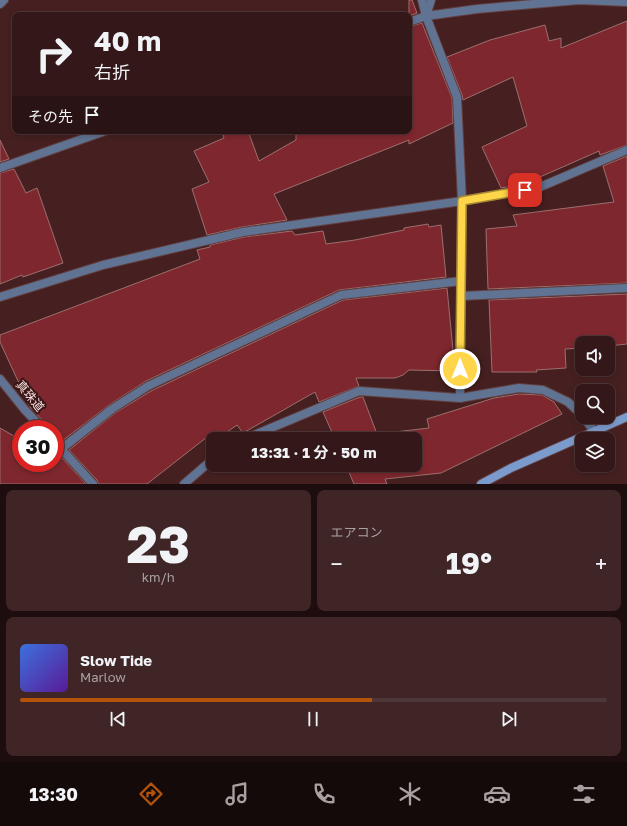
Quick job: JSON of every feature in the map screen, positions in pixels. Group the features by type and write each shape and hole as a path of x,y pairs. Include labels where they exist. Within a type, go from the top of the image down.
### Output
{"street":[{"path":"0,4 4,0"},
{"path":"422,0 426,16 458,96 462,201 460,398"},
{"path":"426,16 431,0"},
{"path":"412,21 426,16 477,9 579,0 627,2"},
{"path":"0,168 96,134"},
{"path":"0,297 103,265 243,232 462,201 540,187 627,150"},
{"path":"64,447 112,409 148,386 341,295 461,281"},
{"path":"461,296 627,288"},
{"name":"真珠道","path":"0,379 34,420"},
{"path":"261,432 359,391 460,398 519,388 543,390 568,402 575,409"},
{"path":"589,424 595,432 627,418"},
{"path":"481,484 511,468 575,441"},
{"path":"64,451 92,484"},
{"path":"184,484 206,465"}],"building":[{"path":"409,0 412,0 417,13 412,15 412,12 409,12"},
{"path":"627,21 627,145 600,155 599,151 524,184 501,188 482,147 527,126 513,77 463,100 447,57 490,40 545,25 549,41 561,38 561,48"},
{"path":"422,23 452,98 453,123 409,144 409,140 274,194 287,220 242,227 207,235 192,189 209,182 194,151 224,138 223,134 249,134 259,161 296,140 296,134 412,134 412,26"},
{"path":"0,140 9,159 0,162"},
{"path":"627,156 627,283 488,289 486,229 517,226 513,215 614,202 603,166"},
{"path":"14,169 26,193 37,188 63,263 23,277 22,275 0,284 0,173"},
{"path":"428,224 429,227 441,225 446,277 339,290 146,381 109,405 64,439 64,420 42,420 30,407 0,342 0,335 200,259 197,250 210,247 210,245 244,237 292,231 295,235 323,231 326,244 404,230 404,228"},
{"path":"447,288 455,371 409,370 403,375 395,378 356,378 359,386 319,402 315,392 245,432 242,432 237,425 227,432 206,432 206,438 147,484 98,484 97,480 69,450 115,413 151,391 343,300"},
{"path":"627,294 627,344 615,345 615,336 575,336 575,348 565,349 566,368 536,370 537,372 492,372 489,300"},
{"path":"519,394 542,395 554,402 562,414 441,473 385,479 387,484 354,484 349,472 422,472 422,432 394,432 429,428 427,419 494,398"},
{"path":"363,397 376,432 332,432 323,412"},
{"path":"0,428 12,435 12,472 64,472 64,460 86,484 0,484"}],"route":[{"path":"460,369 462,201 525,190"}]}
